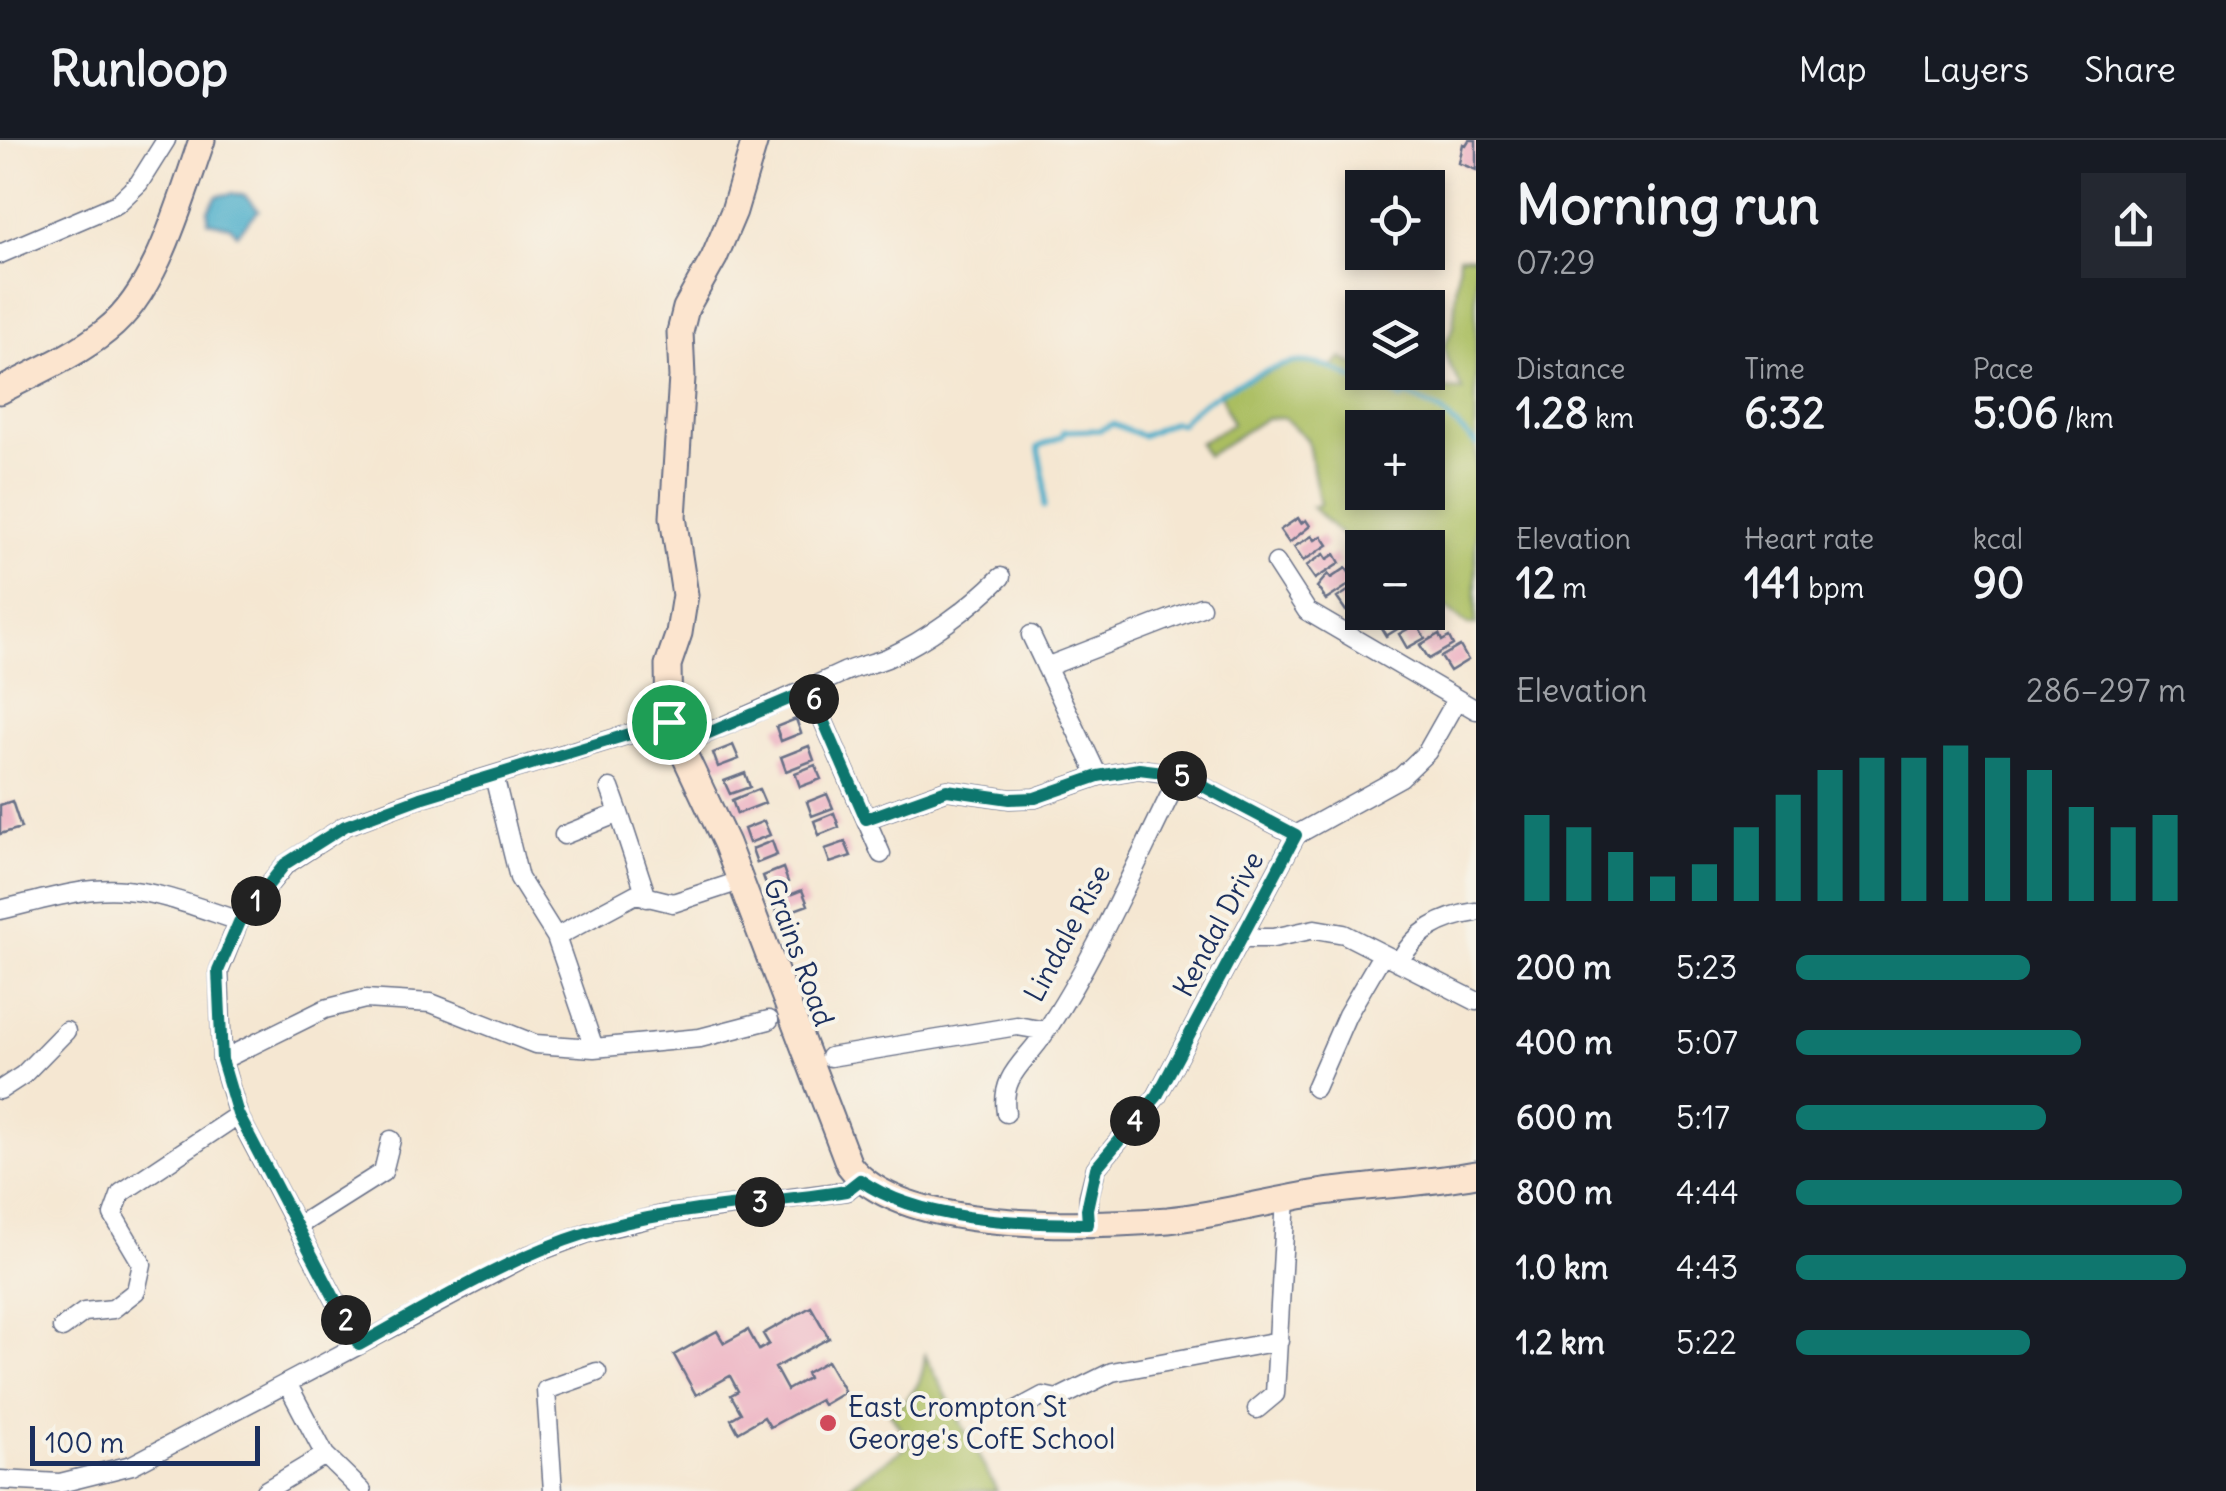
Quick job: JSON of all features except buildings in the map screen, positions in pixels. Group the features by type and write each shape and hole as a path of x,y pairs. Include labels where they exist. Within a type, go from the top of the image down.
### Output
{"street":[{"path":"0,254 117,204 140,183 166,140"},
{"path":"0,391 75,352 109,329 126,310 158,260 202,140"},
{"name":"Grains Road","path":"756,140 734,211 686,308 680,332 682,377 672,517 685,595 668,666 674,734 726,843 838,1141 860,1180"},
{"path":"1276,562 1307,611 1476,710"},
{"path":"359,1345 238,1114 222,1060 218,971 239,922 285,864 345,826 494,776 674,734 810,690 845,671 884,660 912,644 1001,577"},
{"path":"1046,666 1201,607"},
{"path":"1031,635 1098,776"},
{"path":"810,690 881,854"},
{"name":"Kendal Drive","path":"1088,1224 1087,1209 1096,1168 1157,1096 1296,835 1400,776 1426,752 1457,700"},
{"path":"866,819 947,790 1010,799 1035,798 1098,776 1139,769 1180,774 1296,835"},
{"name":"Lindale Rise","path":"1006,1113 1003,1093 1008,1079 1065,1000 1180,774"},
{"path":"494,776 519,878 556,937 594,1048"},
{"path":"610,788 647,898"},
{"path":"564,835 618,814"},
{"path":"556,937 636,894 673,903 728,885"},
{"path":"0,910 64,895 122,890 177,900 239,922"},
{"path":"1314,1088 1347,1015 1391,959 1426,928 1476,912"},
{"path":"1243,938 1273,938 1315,929 1344,934 1476,1001"},
{"path":"222,1060 325,1009 365,1000 431,1002 534,1044 594,1048 700,1038 769,1020"},
{"path":"830,1057 1017,1026 1046,1031"},
{"path":"0,1090 23,1076 66,1031"},
{"path":"62,1328 84,1312 113,1309 136,1291 142,1264 113,1214 121,1193 238,1114"},
{"path":"296,1227 382,1172 390,1140"},
{"path":"0,1480 60,1484 132,1465 528,1256 588,1233 663,1215 846,1191 860,1180 892,1199 1013,1223 1172,1220 1286,1198 1476,1174"},
{"path":"1257,1410 1275,1394 1286,1198"},
{"path":"1015,1411 1043,1396 1057,1399 1112,1372 1279,1341"},
{"path":"553,1491 546,1390 597,1372"},
{"path":"287,1383 325,1455 362,1491"},
{"path":"265,1491 325,1455"}],"green space":[{"path":"1459,256 1476,257 1476,625 1468,625 1445,607 1445,530 1345,530 1345,539 1312,507 1320,505 1307,439 1284,418 1266,418 1207,456 1199,443 1232,424 1219,391 1298,361 1333,367 1341,358 1345,360 1345,390 1463,391 1446,358 1445,344 1453,328"},
{"path":"925,1355 997,1491 852,1491 848,1486 911,1444 890,1413 915,1388"}],"water":[{"path":"217,196 245,196 259,210 237,234 230,226 208,222 208,210"}],"waterway":[{"path":"1044,507 1045,482 1038,447 1063,436 1063,431 1100,430 1113,424 1142,436 1173,422 1181,424 1218,394 1290,363 1322,365 1401,399 1407,395 1442,412 1476,444"}],"place":[{"name":"East Crompton St George's CofE School","path":"828,1423"}],"route":[{"path":"810,690 866,819 947,790 1010,799 1035,798 1098,776 1139,769 1180,774 1296,835 1157,1096 1096,1168 1087,1209 1088,1224 1013,1223 935,1209 892,1199 860,1180 846,1191 663,1215 588,1233 528,1256 359,1345 238,1114 222,1060 218,971 239,922 285,864 345,826 420,798 669,722 678,746 810,690"}]}
